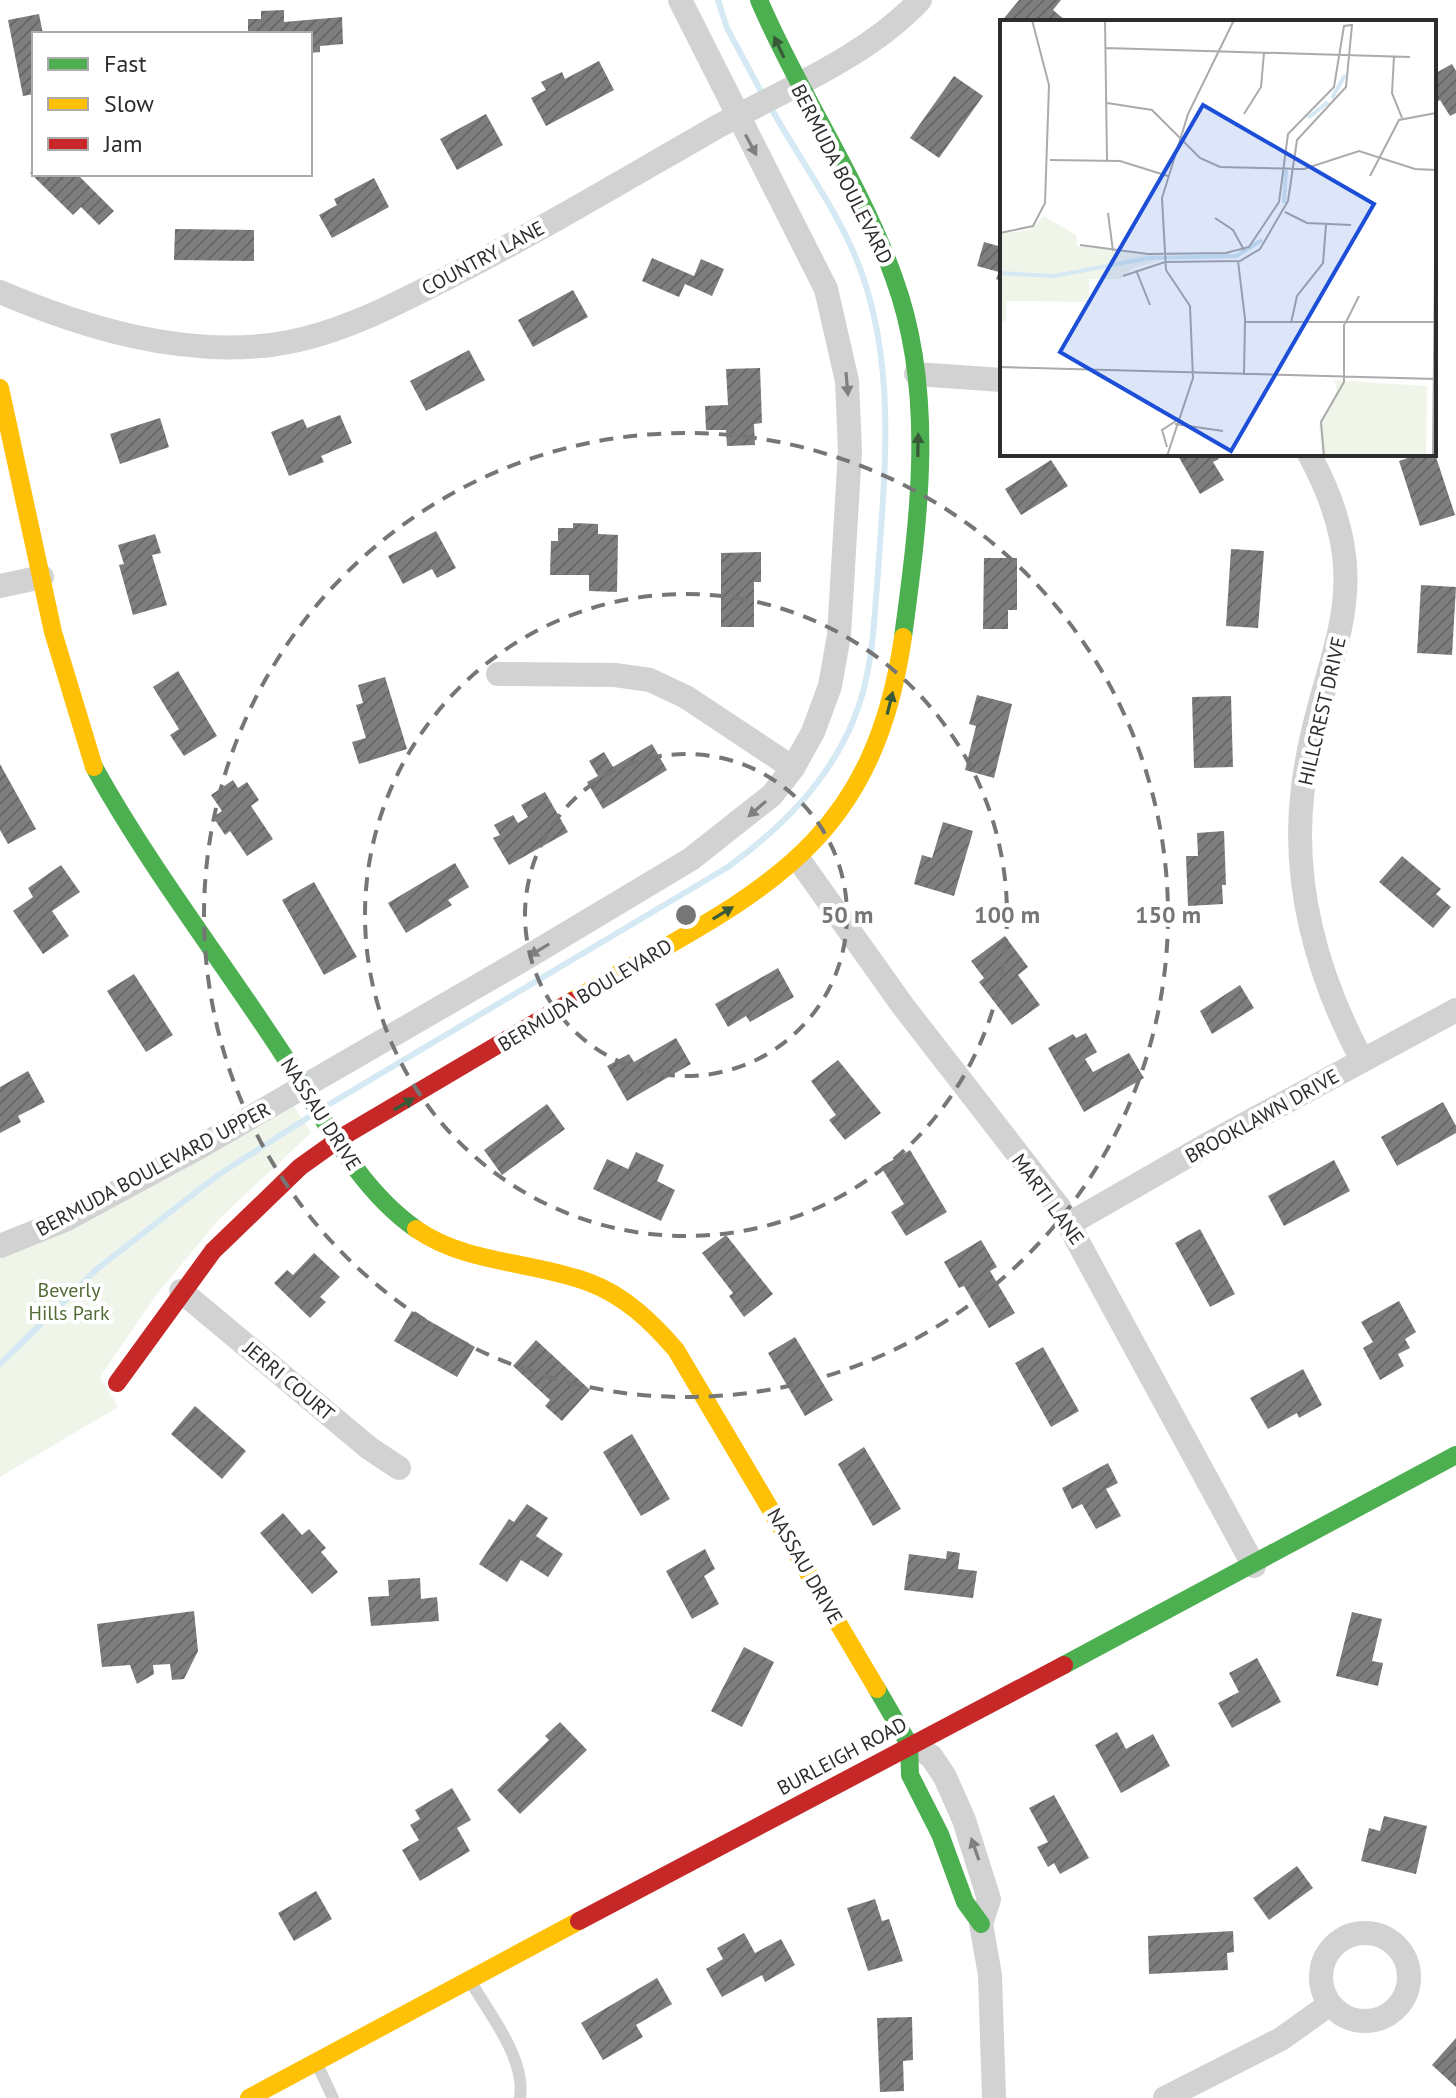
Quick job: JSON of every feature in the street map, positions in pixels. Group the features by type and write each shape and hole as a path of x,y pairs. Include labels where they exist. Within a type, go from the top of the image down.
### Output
{"street":[{"path":"306,1092 691,859 772,795 793,768 813,732 830,686 839,635 850,451 847,381 826,289 746,111 680,0"},
{"name":"BERMUDA BOULEVARD","path":"117,1383 181,1291 225,1234 251,1208 335,1141 746,899 799,860 848,800 874,755 891,705 910,585 916,517 919,407 916,374 901,296 881,244 788,88 759,0"},
{"name":"COUNTRY LANE","path":"0,292 91,325 176,344 249,347 303,339 339,328 405,300 489,256 788,88 879,34 920,0"},
{"path":"916,374 1000,380"},
{"name":"NASSAU DRIVE","path":"0,388 71,702 100,779 135,840 306,1092 335,1141 370,1187 398,1216 432,1240 476,1255 588,1282 620,1298 654,1324 695,1379 909,1744 931,1756 945,1777 964,1820 989,1899 981,1924 991,1989 994,2098"},
{"name":"HILLCREST DRIVE","path":"1310,456 1339,521 1347,564 1345,604 1337,650 1303,785 1300,866 1305,902 1322,965 1346,1030 1362,1060"},
{"path":"0,586 42,577"},
{"path":"498,674 615,675 650,680 686,697 793,768"},
{"name":"MARTI LANE","path":"799,860 903,1006 1069,1224 1254,1566"},
{"name":"BROOKLAWN DRIVE","path":"1069,1224 1456,1010"},
{"name":"BERMUDA BOULEVARD UPPER","path":"0,1246 67,1219 306,1092"},
{"name":"JERRI COURT","path":"181,1291 369,1448 399,1468"},
{"name":"BURLEIGH ROAD","path":"249,2098 909,1744 1254,1566 1456,1455"},
{"path":"1165,2098 1281,2039 1330,2004"}],"lane":[{"path":"469,1978 505,2041 523,2082 520,2098"},
{"path":"316,2061 333,2098"}],"green space":[{"name":"Beverly Hills Park","path":"290,1100 311,1133 219,1219 157,1294 100,1377 118,1407 0,1477 0,1256"}],"building":[{"path":"1019,0 1061,0 1053,10 1065,20 1003,20"},
{"path":"284,10 284,22 342,17 343,44 320,46 320,52 312,53 312,32 248,32 248,19 261,19 261,11"},
{"path":"39,14 43,32 32,32 32,94 23,96 8,20"},
{"path":"599,61 614,90 546,126 531,98 546,90 541,82 562,72 565,79"},
{"path":"1452,64 1456,71 1456,113 1450,116 1440,100 1436,103 1436,73"},
{"path":"954,76 983,96 939,158 910,138"},
{"path":"486,114 503,145 457,170 440,139"},
{"path":"33,176 79,176 114,211 99,225 81,207 73,215"},
{"path":"374,178 389,207 332,238 319,215 337,205 334,199"},
{"path":"175,229 254,230 254,261 174,260"},
{"path":"984,242 1000,246 1000,280 996,279 999,272 977,266"},
{"path":"652,258 694,276 701,259 724,269 712,296 685,284 679,297 642,281"},
{"path":"573,290 588,317 533,347 518,320"},
{"path":"469,350 485,380 426,411 410,381"},
{"path":"760,368 762,423 754,424 755,445 727,446 726,430 706,430 705,406 728,405 726,369"},
{"path":"340,415 352,443 321,456 324,462 289,476 271,432 303,419 307,428"},
{"path":"160,418 169,447 120,464 110,434"},
{"path":"1178,456 1217,456 1219,459 1213,462 1224,480 1200,494"},
{"path":"1413,456 1436,456 1455,515 1420,526 1399,461"},
{"path":"1051,460 1068,486 1021,515 1005,489"},
{"path":"573,523 598,524 598,534 618,535 617,592 589,591 589,575 550,575 551,541 558,541 558,528 573,528"},
{"path":"436,531 456,568 437,578 432,569 403,584 388,556"},
{"path":"155,534 161,553 152,555 167,605 133,615 119,565 124,564 118,545"},
{"path":"1231,549 1264,551 1258,628 1226,626"},
{"path":"761,552 761,582 754,582 754,627 721,627 721,553"},
{"path":"984,558 1017,558 1017,610 1008,610 1008,629 983,629"},
{"path":"1421,585 1456,587 1452,655 1417,653"},
{"path":"178,671 217,736 184,756 170,735 179,729 153,687"},
{"path":"385,677 407,749 359,764 352,742 366,738 356,705 363,703 358,685"},
{"path":"977,695 1012,704 994,778 965,770 976,726 969,724"},
{"path":"1231,696 1233,767 1194,768 1192,697"},
{"path":"652,744 667,770 603,809 587,782 598,776 589,761 604,752 613,767"},
{"path":"0,764 36,829 8,844 0,830"},
{"path":"233,780 238,788 247,782 259,800 251,806 273,839 247,856 230,831 225,835 213,817 222,811 211,795"},
{"path":"545,792 568,832 509,865 493,838 500,835 494,825 513,815 518,823 528,817 521,805"},
{"path":"943,822 973,831 954,896 914,884 922,855 932,858"},
{"path":"1224,831 1226,885 1222,885 1223,904 1188,906 1186,856 1198,856 1197,833"},
{"path":"1402,856 1441,889 1436,894 1451,907 1433,928 1379,882"},
{"path":"455,863 469,887 448,900 452,905 406,933 388,903"},
{"path":"61,865 80,892 52,911 69,936 43,954 13,911 33,897 28,888"},
{"path":"314,882 357,957 324,975 282,900"},
{"path":"1005,936 1028,967 1018,975 1040,1005 1012,1025 979,982 984,978 971,961"},
{"path":"778,968 794,997 750,1022 746,1016 728,1027 715,1004"},
{"path":"134,974 173,1035 146,1052 107,991"},
{"path":"1240,985 1254,1008 1212,1034 1200,1011"},
{"path":"1086,1033 1097,1052 1085,1059 1093,1072 1129,1053 1144,1078 1084,1112 1048,1048 1073,1034 1076,1038"},
{"path":"676,1038 691,1064 627,1101 607,1066 629,1054 634,1062"},
{"path":"838,1060 881,1113 845,1140 829,1120 836,1115 811,1081"},
{"path":"28,1071 45,1102 18,1116 21,1122 0,1133 0,1087"},
{"path":"1443,1102 1456,1126 1456,1133 1397,1166 1381,1137"},
{"path":"547,1104 565,1129 502,1175 484,1150"},
{"path":"910,1150 947,1212 906,1236 891,1212 904,1204 881,1167"},
{"path":"636,1152 664,1165 657,1181 675,1190 661,1221 593,1189 607,1159 628,1169"},
{"path":"1334,1160 1350,1191 1284,1226 1268,1196"},
{"path":"1200,1229 1235,1294 1210,1307 1175,1243"},
{"path":"726,1235 773,1294 744,1317 729,1296 733,1293 702,1253"},
{"path":"981,1240 997,1267 990,1271 1015,1313 989,1328 964,1286 959,1288 944,1262"},
{"path":"314,1253 340,1277 320,1297 326,1302 310,1318 274,1283 287,1270 293,1275"},
{"path":"1399,1301 1416,1332 1405,1339 1410,1348 1398,1354 1404,1366 1380,1380 1363,1348 1373,1342 1361,1322"},
{"path":"412,1311 475,1347 457,1377 394,1341"},
{"path":"795,1337 833,1400 805,1416 768,1353"},
{"path":"536,1340 590,1390 562,1421 545,1406 550,1400 513,1366"},
{"path":"1043,1347 1079,1411 1051,1427 1015,1363"},
{"path":"1303,1369 1322,1405 1299,1418 1297,1413 1268,1429 1250,1398"},
{"path":"195,1406 246,1451 222,1479 171,1434"},
{"path":"632,1434 670,1499 641,1516 603,1452"},
{"path":"864,1447 901,1509 873,1526 838,1464"},
{"path":"1108,1463 1118,1483 1106,1489 1121,1516 1096,1529 1082,1504 1072,1509 1062,1488"},
{"path":"527,1504 548,1518 536,1536 563,1554 548,1577 521,1560 507,1582 479,1564 509,1519 514,1522"},
{"path":"283,1513 302,1535 309,1529 326,1548 321,1552 338,1572 312,1594 260,1533"},
{"path":"705,1549 715,1569 704,1576 719,1604 692,1619 666,1571"},
{"path":"947,1551 960,1553 958,1569 977,1571 973,1598 904,1590 909,1554 946,1559"},
{"path":"420,1578 421,1599 437,1597 439,1621 371,1626 368,1597 389,1596 388,1580"},
{"path":"194,1611 198,1651 184,1679 172,1680 170,1664 153,1665 154,1674 137,1684 130,1665 102,1667 97,1624"},
{"path":"1352,1612 1382,1619 1372,1661 1383,1663 1378,1686 1336,1676"},
{"path":"744,1647 774,1662 742,1727 711,1711"},
{"path":"1257,1658 1281,1702 1232,1728 1218,1703 1239,1692 1229,1673"},
{"path":"560,1722 587,1750 520,1814 497,1790 549,1740 545,1736"},
{"path":"1117,1732 1126,1749 1153,1734 1170,1766 1121,1793 1095,1745"},
{"path":"452,1788 471,1820 457,1828 470,1851 420,1881 402,1850 419,1840 410,1825 420,1819 415,1810"},
{"path":"1054,1795 1089,1858 1060,1874 1054,1863 1048,1867 1037,1847 1048,1842 1029,1808"},
{"path":"1384,1816 1427,1826 1416,1874 1361,1861 1369,1828 1380,1831"},
{"path":"1297,1866 1313,1888 1269,1920 1253,1898"},
{"path":"316,1891 332,1919 294,1941 278,1913"},
{"path":"875,1899 882,1921 889,1919 903,1961 868,1971 847,1908"},
{"path":"1233,1931 1234,1952 1227,1953 1228,1970 1149,1974 1148,1936"},
{"path":"744,1933 755,1953 781,1939 795,1965 765,1982 762,1975 722,1997 706,1969 723,1959 717,1948"},
{"path":"657,1978 672,2004 636,2025 643,2037 603,2060 581,2023"},
{"path":"912,2017 913,2060 903,2061 904,2091 880,2092 877,2018"},
{"path":"1456,2038 1456,2087 1432,2065"}],"waterway":[{"path":"718,0 727,28 764,97"},
{"path":"328,1105 728,867 801,802 830,764 853,721 865,685 872,648 885,458 884,382 872,308 852,249 770,106"},
{"path":"0,1364 97,1269 218,1175 309,1117"}],"traffic: fast":[{"path":"759,0 864,207 894,278 907,321 920,411 920,456 914,547 903,637"},
{"path":"94,767 138,841 284,1056 342,1149 375,1192 416,1229"},
{"path":"1064,1665 1456,1455"},
{"path":"877,1689 909,1744 910,1775 940,1834 965,1902 981,1924"}],"traffic: slow":[{"path":"0,388 53,632 94,767"},
{"path":"572,1001 744,899 790,864 830,823 862,773 887,712 903,637"},
{"path":"416,1229 435,1240 478,1256 588,1282 614,1294 657,1329 676,1350 877,1689"},
{"path":"249,2098 579,1921"}],"traffic: jam":[{"path":"117,1383 213,1251 300,1167 342,1137 572,1001"},
{"path":"579,1921 1064,1665"}]}
